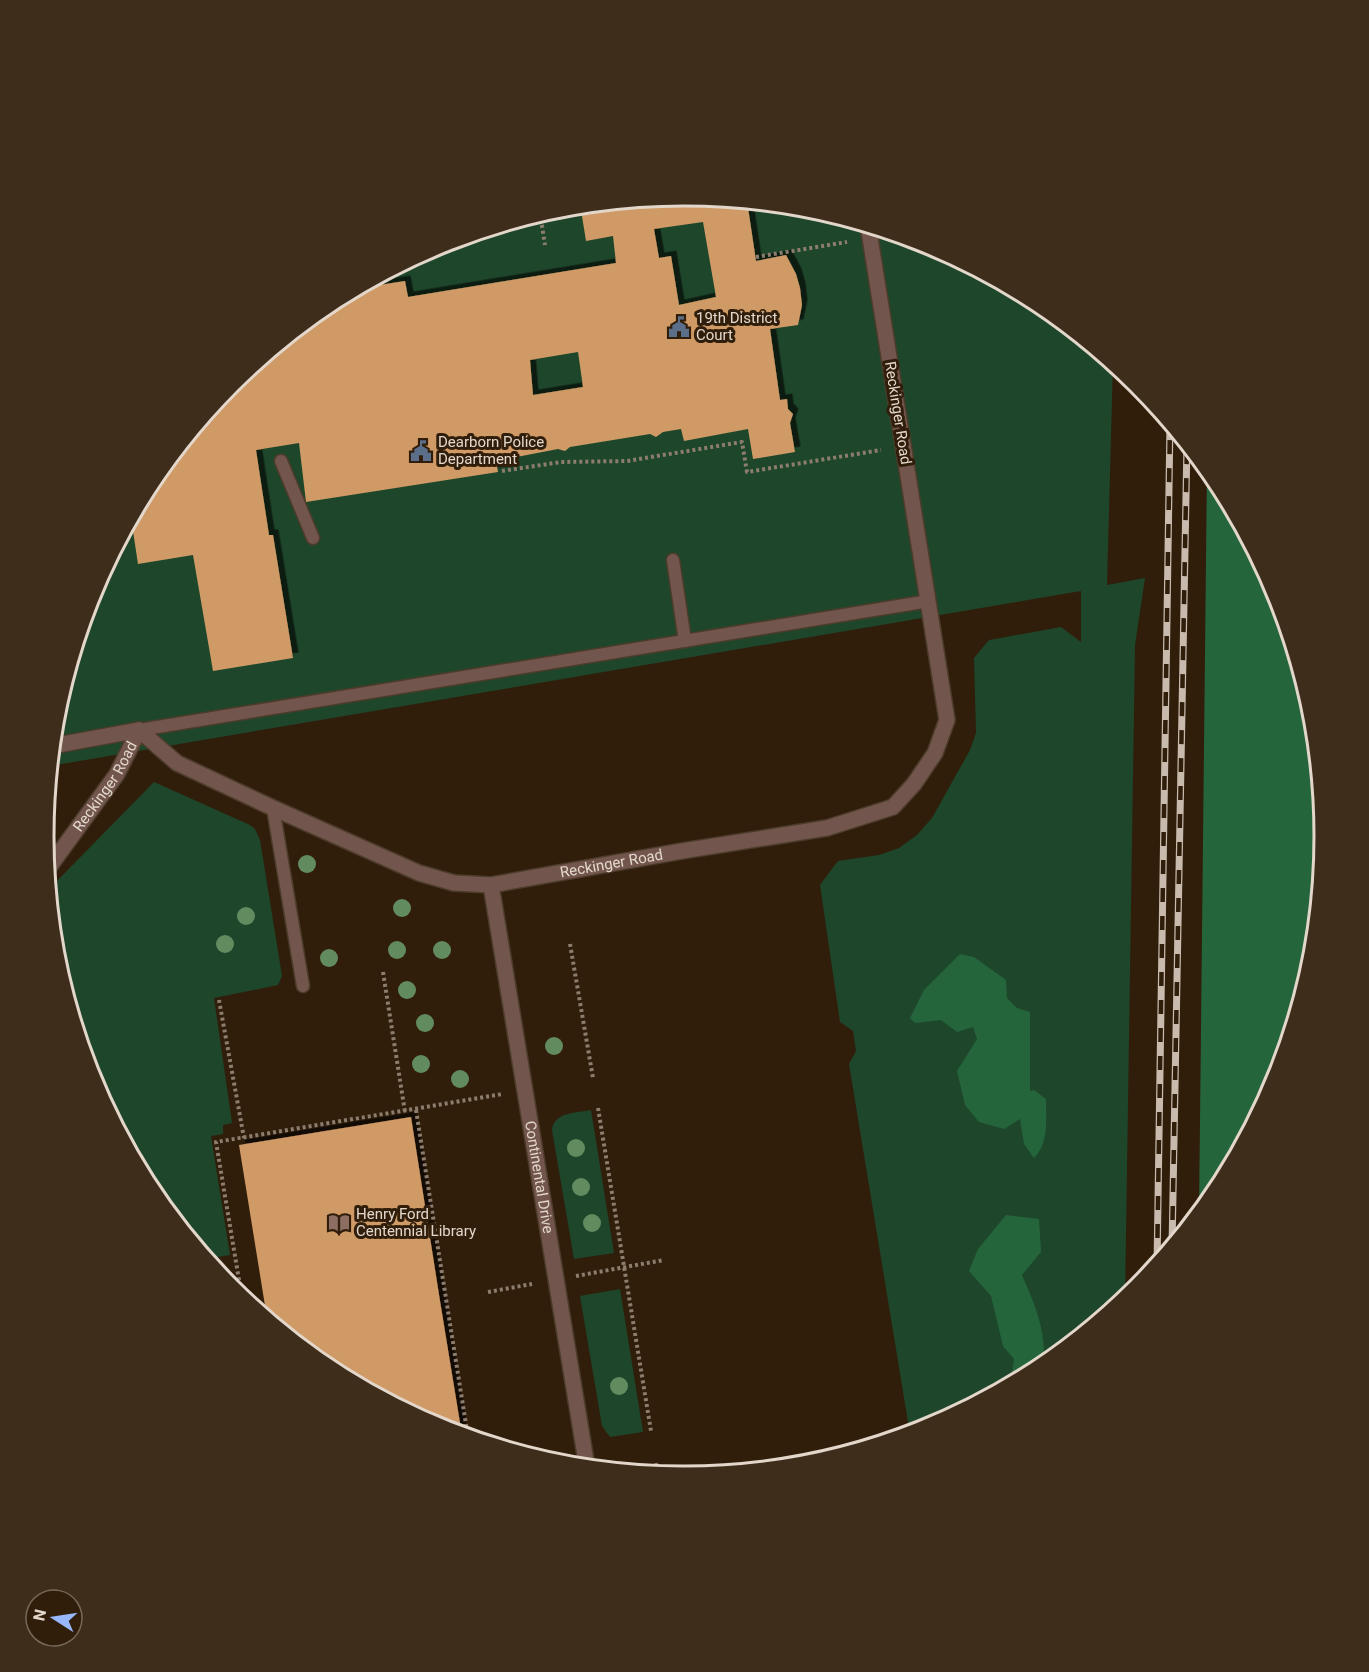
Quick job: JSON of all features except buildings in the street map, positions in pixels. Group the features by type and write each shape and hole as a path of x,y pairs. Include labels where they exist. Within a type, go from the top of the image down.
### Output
{"street":[{"name":"Reckinger Road","path":"139,730 177,763 419,873 454,883 491,885 827,828 892,807 914,784 935,753 947,720 869,234"},
{"name":"Reckinger Road","path":"61,744 139,730"},
{"name":"Reckinger Road","path":"55,860 117,774 139,730"},
{"name":"Continental Drive","path":"491,885 586,1458"}],"lane":[{"path":"282,461 313,538"},
{"path":"673,560 685,641"},
{"name":"Reckinger Road","path":"139,730 929,601"},
{"path":"273,808 303,986"}],"path":[{"path":"541,222 545,245"},
{"path":"756,257 847,242"},
{"path":"502,471 561,462 627,461 742,442 747,472 881,450"},
{"path":"570,944 592,1078"},
{"path":"383,972 405,1112"},
{"path":"219,1000 244,1138"},
{"path":"239,1282 216,1142 504,1094"},
{"path":"598,1108 651,1431"},
{"path":"416,1110 466,1427"},
{"path":"575,1276 664,1260"},
{"path":"488,1292 532,1284"}],"green space":[{"path":"684,206 767,211 848,227 926,253 1000,290 1068,336 1113,374 1107,585 1145,578 1135,645 1125,1286 1100,1310 1035,1360 1000,1382 909,1425 849,1064 856,1051 853,1031 840,1022 820,885 838,861 879,855 899,848 917,835 932,818 970,750 976,733 974,658 989,640 1061,627 1081,642 1081,591 58,765 75,673 102,595 138,521 184,452 239,390 301,336 369,290 443,253 521,227 602,211"},
{"path":"1207,483 1250,557 1282,633 1294,673 1310,754 1315,836 1310,918 1294,999 1282,1039 1250,1115 1231,1151 1199,1200"},
{"path":"154,782 255,829 260,840 282,976 278,985 214,998 232,1123 223,1125 223,1134 211,1136 230,1255 215,1257 184,1220 138,1151 119,1115 87,1039 75,999 59,918 56,882"},
{"path":"960,954 974,957 1006,980 1007,998 1017,1008 1030,1012 1030,1091 1034,1090 1046,1099 1044,1138 1034,1158 1024,1144 1020,1119 1004,1129 979,1122 965,1105 957,1071 977,1039 973,1027 957,1032 941,1020 915,1023 910,1018 924,990"},
{"path":"591,1110 614,1253 574,1259 552,1130 561,1117"},
{"path":"1006,1215 1039,1219 1041,1252 1022,1275 1039,1319 1044,1353 1012,1375 1014,1359 1003,1346 991,1296 969,1271 978,1249"},
{"path":"620,1289 643,1432 610,1437 602,1426 580,1296"}],"railway":[{"path":"1157,1254 1170,433"},
{"path":"1172,1236 1187,455"}],"place":[{"name":"19th District Court","path":"679,327"},
{"name":"Dearborn Police Department","path":"421,451"},
{"name":"Henry Ford Centennial Library","path":"339,1223"}]}
